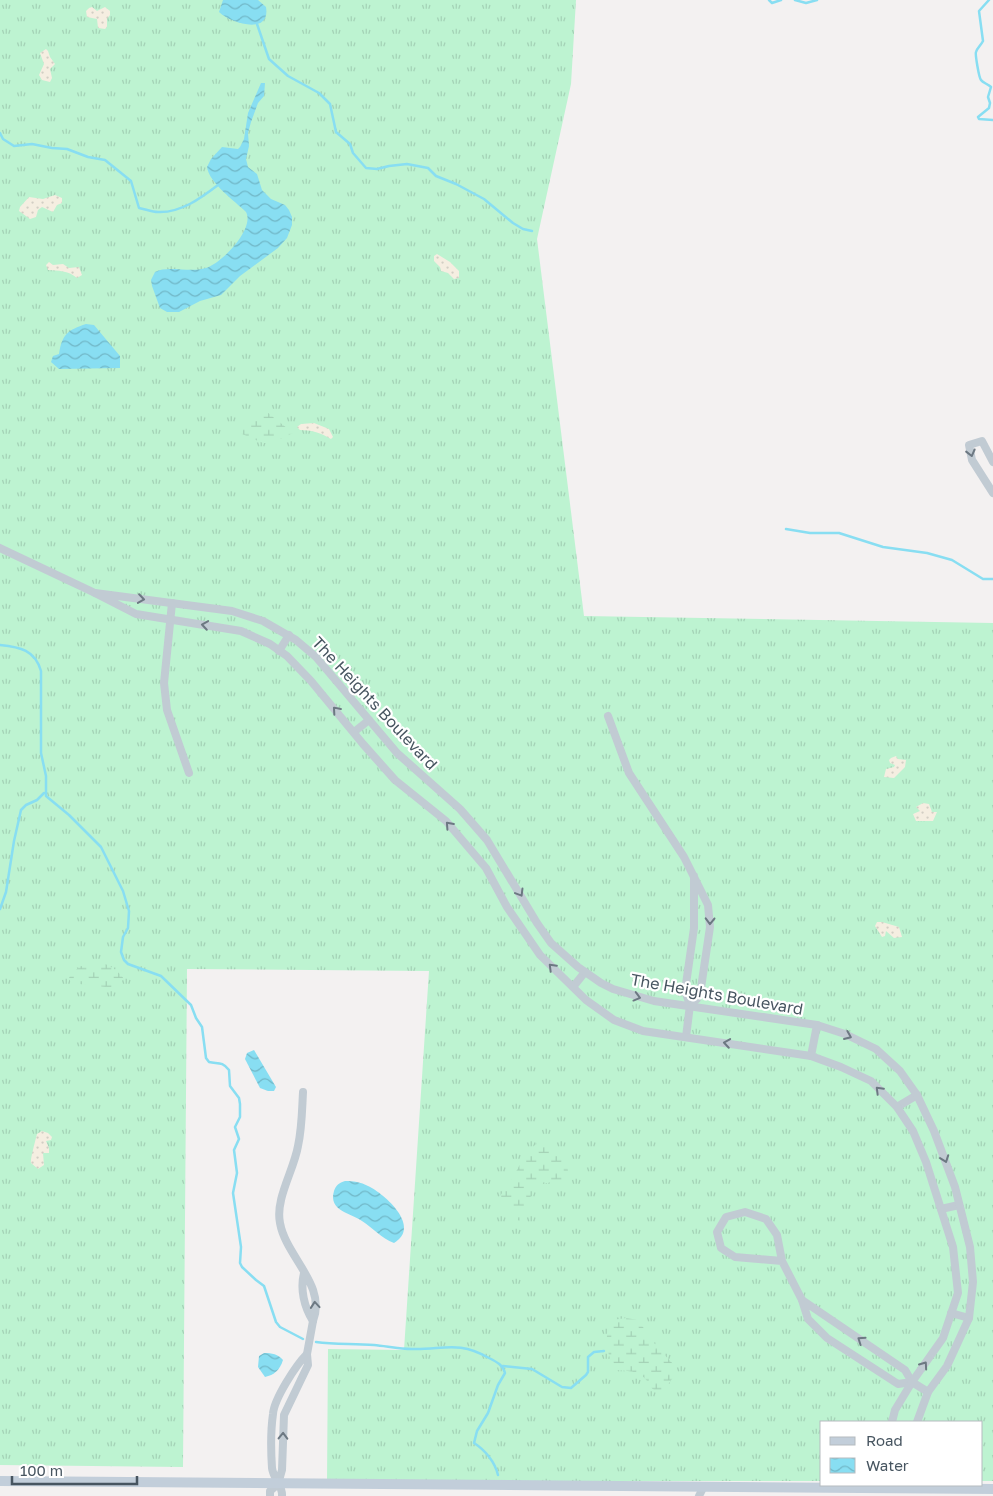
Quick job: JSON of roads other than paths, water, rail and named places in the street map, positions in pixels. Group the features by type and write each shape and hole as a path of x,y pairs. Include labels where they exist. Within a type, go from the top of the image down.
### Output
{"main road":[{"path":"0,1481 278,1484 702,1493 886,1487 993,1489"}],"street":[{"path":"993,462 982,441 969,445 972,460 993,493"},
{"name":"The Heights Boulevard","path":"0,548 129,612 143,616 241,631 258,638 279,651 300,668 395,780 446,821 486,868 507,907 540,955 586,1000 623,1024 643,1031 811,1056 871,1081 897,1107 913,1131 926,1162 953,1247 958,1293 943,1338 912,1382 895,1410 892,1421"},
{"name":"The Heights Boulevard","path":"94,593 242,614 263,621 288,635 316,657 397,753 460,809 487,840 551,943 601,983 625,993 654,1000 817,1025 844,1034 876,1049 900,1070 917,1095 934,1131 955,1187 970,1247 973,1282 969,1318 946,1366 928,1392 917,1421"},
{"path":"172,603 164,683 166,710 189,773"},
{"path":"279,651 288,635"},
{"path":"608,716 629,772 684,857 708,905 710,920 700,994 690,1005"},
{"path":"354,732 369,720"},
{"path":"481,862 494,851"},
{"path":"686,1036 690,1005 685,991 694,928 694,876"},
{"path":"573,987 585,972"},
{"path":"811,1056 817,1025"},
{"path":"270,1496 270,1491 278,1484 282,1470 284,1415 286,1408 308,1365 307,1354 312,1321 306,1311 301,1284 304,1273 285,1238 279,1222 283,1191 292,1171 298,1146 303,1092"},
{"path":"897,1107 917,1095"},
{"path":"941,1209 959,1205"},
{"path":"782,1261 735,1257 721,1248 717,1232 726,1217 745,1212 766,1219 777,1235 782,1261 802,1300 808,1319 827,1338 898,1384 912,1382"},
{"path":"802,1300 905,1370 912,1382 928,1392"},
{"path":"951,1313 969,1318"},
{"path":"282,1496 283,1492 272,1469 273,1412 298,1363 307,1354"},
{"path":"276,1405 286,1408"}],"water":[{"path":"223,0 258,0 266,7 266,16 262,22 256,24 240,23 219,12"},
{"path":"261,83 265,83 264,96 258,103 251,122 246,159 248,167 257,174 262,190 271,199 285,205 289,210 292,217 292,225 287,238 278,248 240,276 221,295 200,301 179,312 167,312 160,308 152,286 151,280 155,272 166,269 193,270 213,265 228,253 242,236 246,227 248,219 246,212 217,185 207,167 211,159 222,147 238,149 240,147 244,139 248,113"},
{"path":"86,324 94,325 120,356 120,368 59,369 51,362 53,356 59,354 64,337 75,328"},
{"path":"254,1050 276,1087 274,1091 260,1088 245,1059 247,1053"},
{"path":"345,1181 365,1185 375,1190 391,1203 403,1220 402,1236 394,1243 389,1241 362,1221 337,1207 333,1198 334,1191 338,1184"},
{"path":"264,1353 275,1354 283,1360 276,1372 265,1377 258,1367 259,1356"}],"waterway":[{"path":"769,0 772,3 781,0"},
{"path":"795,0 806,3 817,0"},
{"path":"989,0 979,11 983,41 976,54 980,78 991,87 988,97 990,103 989,108 978,117 979,119 993,120"},
{"path":"257,24 269,59 288,76 319,93 330,104 336,132 350,144 353,153 366,168 377,169 407,164 428,168 436,176 484,199 513,223 523,229 532,231"},
{"path":"0,133 3,139 14,146 32,144 67,149 88,157 105,160 131,181 139,208 151,211 166,212 183,207 198,200 218,185"},
{"path":"786,529 810,533 839,533 883,547 927,553 952,560 983,579 993,579"},
{"path":"0,645 14,647 31,654 41,671 41,753 46,776 46,796 69,815 101,847 123,891 129,911 128,928 123,937 121,952 124,960 128,964 161,976 191,1005 202,1027 206,1058 209,1062 222,1064 229,1070 230,1086 239,1098 240,1104 240,1117 235,1127 239,1139 234,1150 237,1173 233,1193 241,1247 240,1263 242,1267 264,1286 276,1322 280,1327 303,1339"},
{"path":"0,909 6,892 21,810 44,793"},
{"path":"316,1342 367,1344 407,1349 450,1347 478,1352 495,1361 503,1368 505,1373 498,1385 488,1413 477,1431 474,1443 489,1457 498,1475"},
{"path":"503,1366 532,1369 562,1387 571,1388 588,1372 588,1357 594,1352 604,1351"}]}
